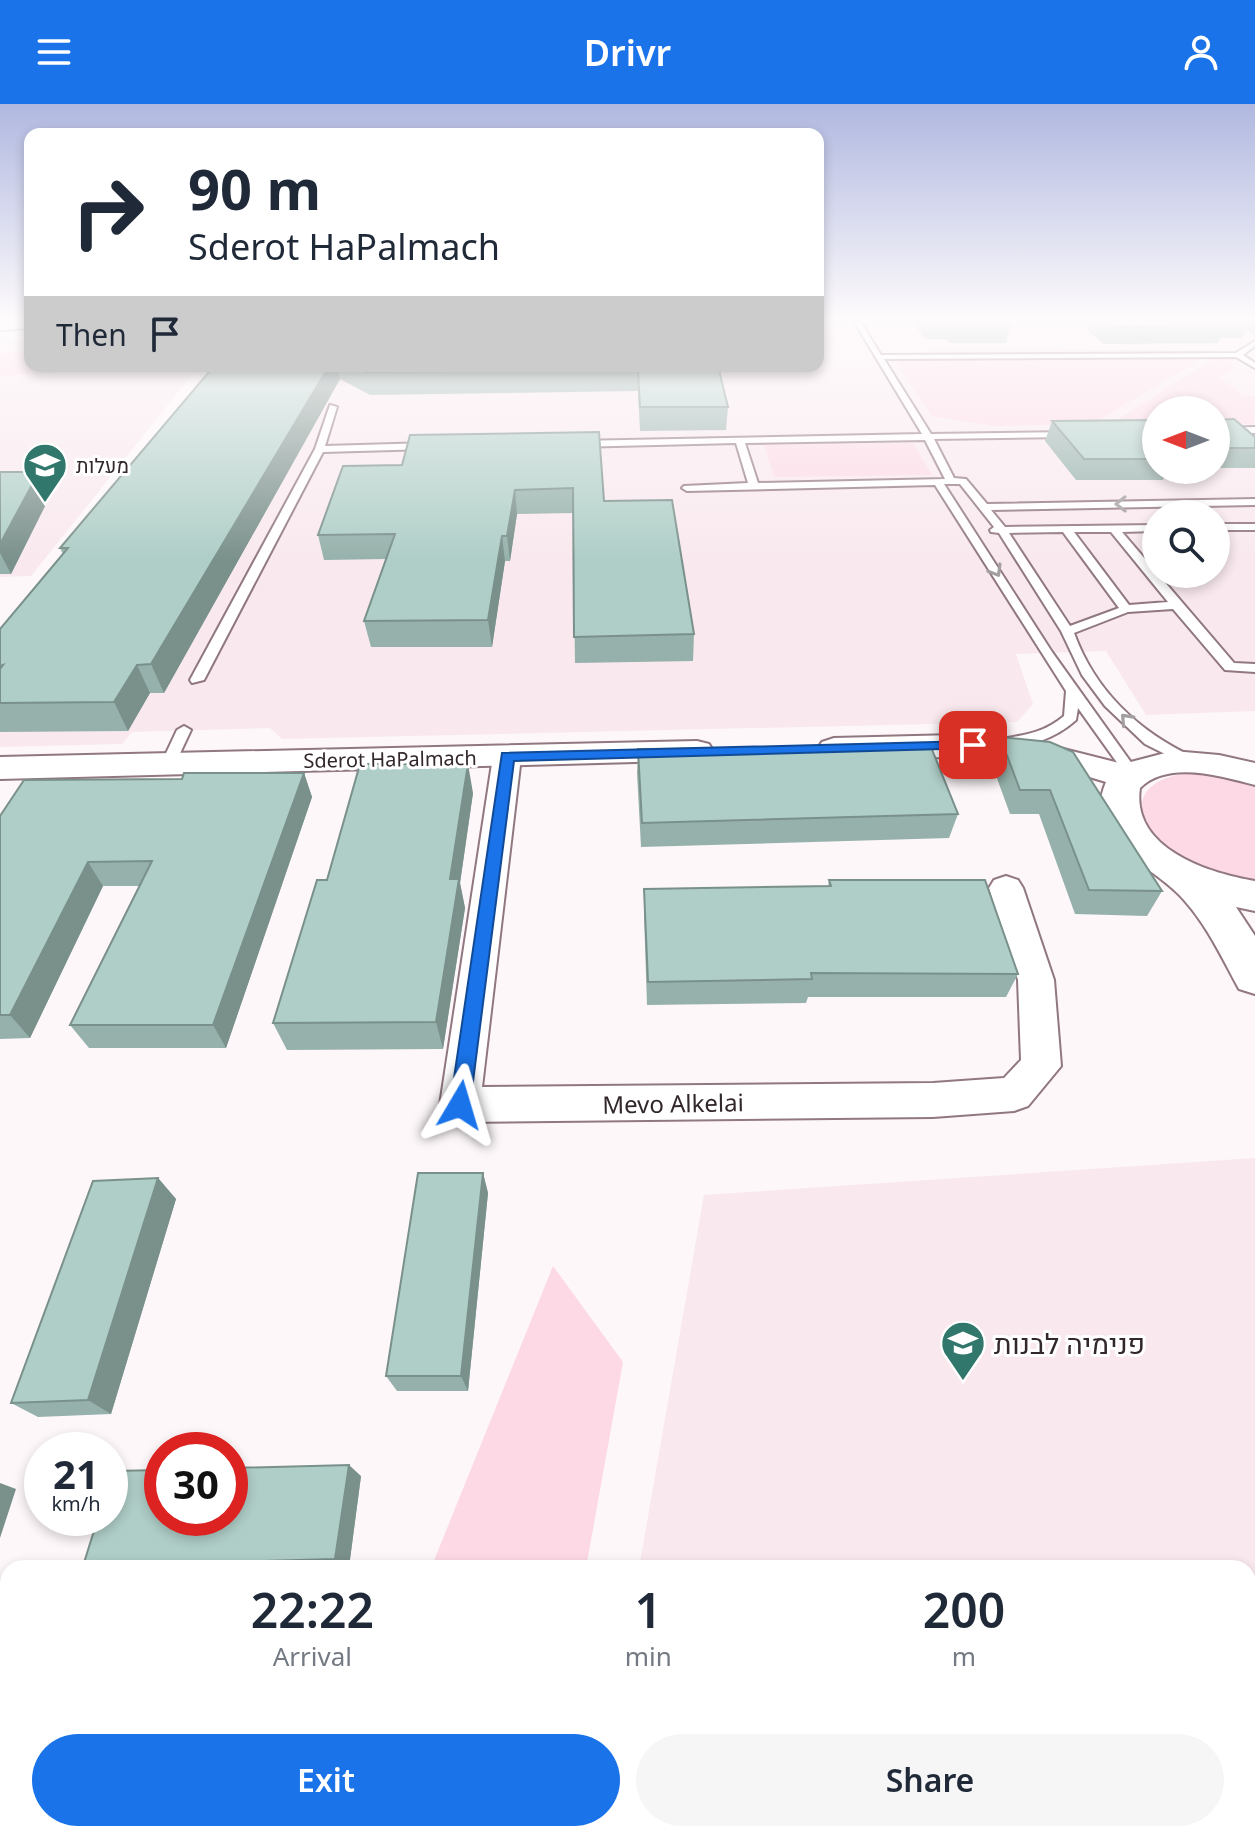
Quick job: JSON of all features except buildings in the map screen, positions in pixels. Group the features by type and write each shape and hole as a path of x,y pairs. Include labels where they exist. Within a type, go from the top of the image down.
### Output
{"street":[{"path":"801,750 973,745 1058,771 1127,785"},
{"name":"Sderot HaPalmach","path":"1,770 724,752"},
{"name":"Mevo Alkelai","path":"507,757 460,1105 933,1100 1014,1094 1041,1066 1036,980 1006,888"},
{"path":"1251,772 1190,761 1151,766 1127,785 1121,817 1136,840 1152,855 1184,875 1222,890 1255,896"},
{"path":"1184,875 1211,902 1237,937 1255,977"}],"lane":[{"path":"905,399 951,481 971,530 1127,785"},
{"path":"197,680 320,449 333,407"},
{"path":"1230,431 1255,430"},
{"path":"566,444 1080,434"},
{"path":"739,440 754,486"},
{"path":"320,449 442,446"},
{"path":"687,488 951,481 984,507 1002,530 1067,631 1072,648 1126,721 1148,740 1190,761"},
{"path":"984,507 1255,502"},
{"path":"1230,527 1255,527"},
{"path":"1114,528 1230,667 1255,668"},
{"path":"971,530 1142,528"},
{"path":"1066,529 1126,609"},
{"path":"1067,631 1126,609 1176,605"},
{"path":"973,745 1022,741 1057,730 1071,717 1072,692"},
{"path":"168,764 184,730"}],"shaded area":[{"name":"מעלות","path":"0,399 173,399 31,576 0,577"},
{"path":"206,399 1142,399 1142,484 1230,484 1230,399 1255,399 1255,711 1146,715 1106,651 1016,654 1033,704 1017,722 282,739 270,728 132,732 122,744 0,747 0,667"},
{"path":"920,399 1134,399 1092,424 995,426 932,416"},
{"path":"1230,399 1255,399 1254,424 1230,424"},
{"path":"1142,404 1142,425 1108,426"},
{"path":"913,443 932,475 774,477 764,445"},
{"path":"1189,773 1220,775 1255,786 1255,881 1197,866 1179,856 1152,832 1142,806 1145,795 1153,785"},
{"name":"פנימיה לבנות","path":"1255,1158 1255,1560 640,1560 704,1195"},
{"path":"553,1266 623,1362 587,1560 434,1560"}],"place":[{"name":"מעלות","path":"45,504"},
{"name":"פנימיה לבנות","path":"963,1382"}],"route":[{"path":"460,1105 507,757 973,745"}]}
